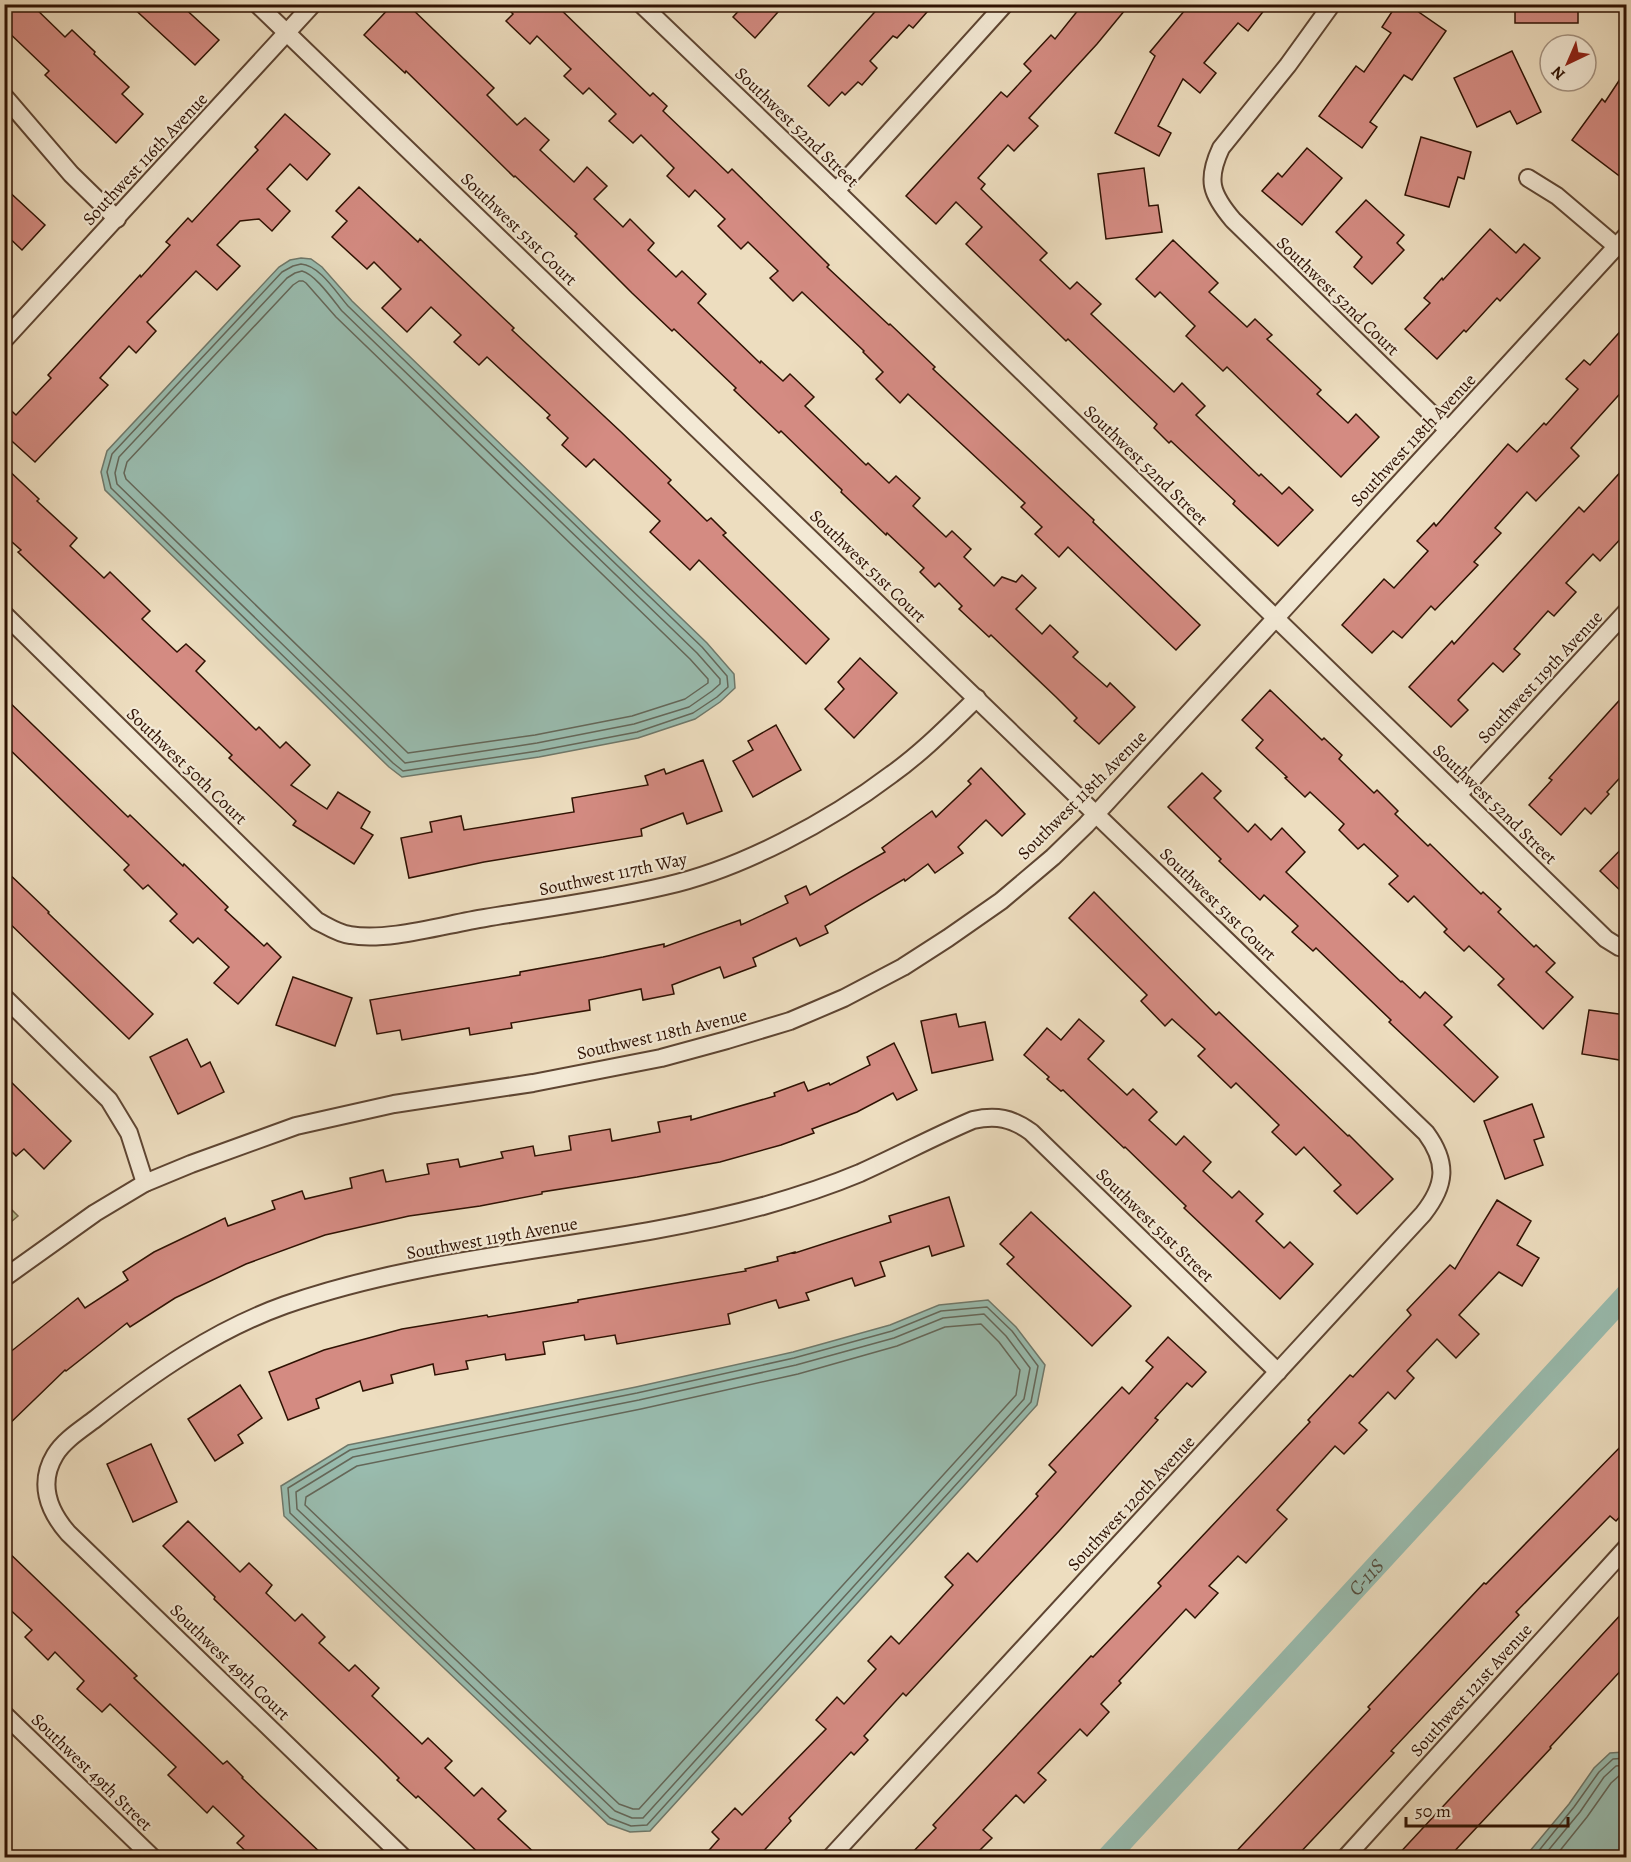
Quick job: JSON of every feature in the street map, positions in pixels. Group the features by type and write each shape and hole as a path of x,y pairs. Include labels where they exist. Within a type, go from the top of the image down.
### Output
{"street":[{"name":"Southwest 51st Court","path":"257,4 1426,1133 1433,1143 1441,1164"},
{"name":"Southwest 116th Avenue","path":"4,340 313,4"},
{"path":"836,191 1005,4"},
{"name":"Southwest 52nd Court","path":"1332,4 1288,65 1221,148 1214,163 1211,182 1215,195 1233,220 1449,430"},
{"name":"Southwest 52nd Street","path":"651,8 836,191 1606,939 1626,949"},
{"path":"4,96 71,174 117,219"},
{"path":"1528,178 1622,242"},
{"name":"Southwest 118th Avenue","path":"4,1278 95,1213 146,1183 296,1126 394,1104 533,1083 661,1058 790,1021 844,998 903,967 1001,901 1053,857 1096,814 1622,242"},
{"name":"Southwest 119th Avenue","path":"1458,795 1626,612"},
{"name":"Southwest 50th Court","path":"4,614 317,921 349,935"},
{"name":"Southwest 117th Way","path":"349,935 382,937 666,886 706,874 775,845 849,804 893,774 977,699"},
{"path":"4,997 109,1100 129,1133 146,1183"},
{"name":"Southwest 119th Avenue","path":"46,1485 46,1477 56,1453 134,1388 184,1354 284,1306 347,1287 417,1270 693,1222 762,1206 858,1173 973,1120 998,1117"},
{"name":"Southwest 51st Street","path":"998,1117 1010,1119 1031,1132 1278,1372"},
{"name":"Southwest 120th Avenue","path":"830,1857 1423,1214 1438,1192 1442,1174 1441,1164"},
{"name":"Southwest 49th Court","path":"46,1485 46,1494 53,1514 68,1533 404,1857"},
{"name":"Southwest 121st Avenue","path":"1345,1857 1623,1558"},
{"name":"Southwest 49th Street","path":"4,1714 153,1857"}],"green space":[{"path":"5,1203 18,1216 4,1227"}],"water":[{"path":"311,259 322,267 352,301 707,643 734,674 735,688 720,702 695,719 638,738 539,757 402,777 389,767 105,490 101,472 107,451 279,267 290,260"},
{"path":"988,1300 1016,1327 1045,1365 1037,1405 650,1831 630,1832 608,1824 284,1516 281,1486 348,1445 636,1387 793,1352 890,1325 939,1305"},
{"path":"1610,1753 1626,1753 1626,1857 1525,1857 1569,1804 1594,1768"}],"building":[{"path":"4,4 31,4 65,37 72,30 129,87 122,94 143,114 116,143 45,75 49,71 4,28"},
{"path":"129,4 180,4 219,40 195,65"},
{"path":"393,4 407,4 494,88 487,95 517,125 525,118 549,140 540,150 574,182 587,167 607,186 594,199 623,227 630,219 654,243 648,250 676,277 682,271 706,294 698,303 760,363 761,361 783,381 790,374 814,397 805,406 866,465 868,463 889,483 896,476 920,498 913,506 946,537 952,531 971,549 964,557 994,586 1002,577 1016,582 1022,575 1036,588 1016,609 1042,634 1050,625 1078,652 1073,657 1107,687 1110,683 1135,707 1099,744 1074,721 1077,718 1056,697 991,635 989,637 959,609 962,606 939,583 935,587 920,572 924,568 841,492 842,490 781,431 779,433 734,390 736,388 674,329 672,331 632,293 575,236 577,234 514,177 406,71 405,73 364,35"},
{"path":"503,4 555,4 650,96 653,93 667,106 663,111 728,173 732,169 829,265 827,267 935,367 933,369 1094,520 1093,522 1200,625 1176,650 1068,547 1059,557 1035,534 1042,527 1021,507 1025,503 908,394 900,403 876,379 883,372 802,292 793,301 770,278 778,271 748,242 741,249 718,226 725,219 695,190 689,197 667,176 674,168 641,135 633,143 609,121 616,114 589,88 583,94 564,76 571,69 537,36 530,44 506,21 513,14"},
{"path":"745,4 785,4 755,38 733,17"},
{"path":"882,4 934,4 913,28 909,25 897,38 893,36 870,61 877,68 862,85 858,82 845,95 842,92 829,106 808,86"},
{"path":"1083,4 1130,4 1097,44 1029,118 1038,126 1014,151 1008,145 978,178 985,184 981,189 1047,253 1040,260 1070,289 1077,282 1101,304 1091,314 1174,392 1182,383 1205,406 1196,415 1259,476 1261,474 1282,494 1289,487 1313,510 1278,546 1233,504 1235,501 1154,428 1157,424 1068,339 1066,341 966,244 982,227 956,202 936,224 906,196 1001,92 1007,97 1031,71 1024,64 1051,35 1055,39"},
{"path":"1190,4 1269,4 1248,31 1238,23 1204,63 1216,73 1200,93 1183,79 1158,126 1171,133 1159,156 1115,133 1155,56 1150,52"},
{"path":"1397,4 1407,4 1446,31 1412,80 1404,75 1370,122 1377,127 1362,148 1319,116 1356,66 1364,72 1391,33 1382,27"},
{"path":"1515,4 1578,4 1578,23 1515,23"},
{"path":"1512,51 1541,112 1517,124 1510,111 1477,127 1454,78"},
{"path":"1626,70 1626,181 1572,140 1602,99 1605,102"},
{"path":"285,114 330,154 307,180 290,164 267,189 290,211 272,231 259,219 240,221 217,245 240,266 217,290 196,271 147,322 156,331 136,353 129,346 100,378 108,385 35,462 4,434 4,404 16,415 51,378 48,375 170,245 166,242 188,218 192,222 258,150 255,147"},
{"path":"1421,137 1471,152 1464,179 1458,177 1449,207 1405,195"},
{"path":"1307,148 1342,178 1302,225 1262,191 1278,173 1282,177"},
{"path":"1144,168 1149,206 1158,205 1162,232 1106,239 1098,174"},
{"path":"4,187 45,225 22,250 4,233"},
{"path":"359,187 418,242 420,239 514,328 512,330 671,480 668,483 707,521 711,518 726,533 723,535 829,639 806,664 699,560 690,570 650,532 660,521 594,459 586,467 562,445 568,438 547,418 550,415 487,357 479,365 454,342 461,335 431,307 407,332 382,308 401,289 374,262 367,269 332,237 347,221 336,211"},
{"path":"1366,200 1404,235 1397,243 1404,250 1372,284 1354,267 1362,257 1336,232"},
{"path":"1490,229 1516,253 1524,244 1540,258 1500,301 1497,298 1437,359 1405,329 1430,303 1424,298"},
{"path":"1173,240 1218,283 1209,292 1247,327 1255,319 1272,335 1267,339 1321,390 1317,394 1348,423 1356,414 1379,437 1341,477 1227,367 1223,371 1186,336 1195,326 1160,292 1155,297 1136,279"},
{"path":"1626,325 1626,387 1571,448 1579,456 1536,501 1527,492 1495,528 1501,533 1474,562 1478,565 1435,610 1431,606 1402,638 1393,631 1372,653 1342,625 1384,579 1394,588 1428,551 1417,541 1434,523 1436,526 1508,444 1517,452 1544,423 1546,425 1578,389 1566,379 1584,360 1590,365"},
{"path":"4,466 77,538 70,546 104,578 110,572 150,611 142,619 177,652 186,644 205,661 196,671 256,730 259,727 280,748 286,742 310,765 291,785 327,809 338,792 370,812 361,828 373,835 354,864 293,825 296,821 229,758 232,755 18,552 21,550 4,535"},
{"path":"1626,466 1626,533 1600,561 1593,554 1566,583 1576,592 1554,616 1548,611 1514,649 1520,654 1503,672 1493,663 1458,700 1468,710 1451,727 1409,687 1452,641 1454,644 1579,507 1584,512"},
{"path":"860,658 897,693 854,738 825,709 844,689 838,682"},
{"path":"1270,690 1322,740 1324,738 1342,755 1339,759 1374,793 1377,790 1398,811 1395,814 1428,846 1430,844 1481,894 1483,892 1501,909 1498,912 1534,947 1536,945 1555,963 1546,972 1573,997 1543,1029 1498,985 1504,979 1469,946 1464,951 1444,932 1447,929 1414,896 1408,902 1389,884 1398,876 1364,844 1358,849 1339,830 1344,824 1310,792 1305,797 1256,748 1263,740 1242,720"},
{"path":"1626,693 1626,771 1591,814 1585,808 1561,835 1529,805 1552,780 1549,778"},
{"path":"4,697 128,817 130,815 183,866 184,864 228,907 225,910 264,946 267,943 281,957 238,1004 214,983 229,967 198,938 193,943 170,921 177,914 148,885 143,889 124,870 129,865 4,744"},
{"path":"776,725 801,770 753,797 733,761 753,750 748,741"},
{"path":"703,760 722,811 687,824 683,813 641,829 642,836 484,862 409,878 401,838 432,832 430,822 461,816 464,830 574,812 572,798 648,785 645,776 664,769 666,774"},
{"path":"981,768 1025,814 1002,836 986,820 958,847 963,853 935,873 928,864 905,881 904,879 825,926 828,933 800,946 796,938 753,958 756,966 724,978 720,967 672,985 674,994 643,1000 641,989 589,1000 590,1010 511,1023 512,1028 470,1035 469,1028 402,1040 400,1030 377,1034 370,1000 520,975 520,972 664,944 664,947 740,920 741,925 788,903 785,896 806,886 810,895 885,852 882,848 932,811 936,817 971,784 968,781"},
{"path":"1202,773 1221,791 1214,798 1248,832 1255,824 1271,840 1282,828 1305,852 1286,872 1401,982 1420,998 1425,992 1452,1017 1444,1025 1498,1077 1474,1102 1389,1022 1391,1020 1316,948 1313,951 1292,932 1298,926 1264,895 1260,900 1168,807"},
{"path":"1626,844 1626,896 1600,871"},
{"path":"4,869 153,1014 129,1039 4,918"},
{"path":"1094,892 1216,1015 1219,1012 1393,1179 1357,1214 1334,1191 1341,1185 1304,1147 1296,1155 1272,1132 1279,1125 1236,1083 1231,1088 1198,1056 1205,1049 1172,1019 1165,1026 1141,1001 1147,995 1069,918"},
{"path":"293,977 352,998 335,1046 276,1025"},
{"path":"1589,1010 1626,1015 1626,1061 1582,1054"},
{"path":"956,1014 959,1027 985,1022 993,1060 932,1073 921,1021"},
{"path":"1079,1019 1104,1041 1088,1059 1127,1095 1133,1089 1157,1112 1149,1120 1176,1145 1184,1136 1211,1162 1203,1171 1232,1198 1239,1191 1263,1214 1256,1221 1284,1248 1290,1242 1313,1264 1280,1299 1184,1208 1186,1206 1125,1147 1063,1090 1061,1091 1047,1079 1049,1077 1024,1055 1047,1028 1061,1040"},
{"path":"187,1039 201,1067 210,1062 224,1092 178,1114 150,1057"},
{"path":"894,1043 917,1090 897,1100 893,1093 857,1112 812,1129 814,1133 781,1145 720,1162 542,1192 542,1194 480,1206 409,1216 325,1235 246,1264 175,1298 130,1327 127,1323 65,1370 4,1429 4,1357 78,1298 85,1308 128,1280 123,1272 154,1252 225,1218 228,1226 275,1209 272,1201 302,1191 305,1199 352,1188 350,1178 383,1170 386,1182 429,1174 427,1164 458,1159 460,1167 503,1158 501,1152 533,1146 535,1156 571,1150 569,1136 610,1129 612,1141 660,1132 658,1122 691,1116 691,1120 775,1096 774,1093 804,1082 808,1091 829,1083 830,1085 870,1065 867,1057"},
{"path":"4,1075 71,1141 44,1169 24,1149 16,1156 4,1144"},
{"path":"1532,1104 1544,1137 1534,1140 1543,1165 1505,1179 1484,1121"},
{"path":"949,1197 964,1246 932,1256 929,1246 880,1262 885,1276 855,1286 852,1278 806,1293 809,1300 779,1308 776,1300 728,1314 730,1324 617,1344 615,1335 585,1340 584,1335 543,1342 545,1354 506,1360 505,1354 466,1361 468,1369 435,1375 433,1364 391,1375 393,1383 363,1391 360,1381 316,1399 319,1408 288,1420 269,1372 324,1350 402,1329 578,1302 578,1300 746,1271 745,1269 778,1261 777,1257 891,1222 889,1216"},
{"path":"1497,1200 1531,1221 1517,1245 1539,1258 1522,1286 1499,1272 1459,1315 1479,1334 1456,1358 1437,1339 1407,1371 1414,1378 1395,1399 1388,1392 1359,1423 1367,1430 1344,1454 1335,1446 1277,1510 1287,1519 1246,1563 1238,1556 1209,1586 1218,1593 1195,1618 1186,1609 1119,1681 1121,1683 1101,1704 1109,1712 1087,1736 1080,1729 1038,1773 1046,1780 1024,1803 1016,1795 983,1830 992,1838 973,1857 908,1857 936,1828 933,1825 1091,1656 1093,1657 1161,1586 1158,1583 1310,1422 1308,1420 1350,1375 1353,1377 1411,1315 1407,1310 1450,1265 1455,1269"},
{"path":"1031,1212 1131,1306 1092,1346 1007,1264 1014,1257 1000,1244"},
{"path":"1168,1337 1206,1372 1192,1387 1187,1383 1155,1418 1158,1420 1059,1531 906,1696 903,1693 864,1736 868,1740 854,1755 851,1752 789,1818 791,1821 758,1857 703,1857 719,1839 712,1832 735,1808 742,1815 826,1729 816,1720 837,1697 844,1704 876,1669 868,1661 891,1636 899,1644 953,1585 945,1577 968,1553 977,1562 1038,1496 1036,1494 1056,1472 1049,1465 1122,1387 1129,1394 1153,1367 1146,1361"},
{"path":"240,1385 262,1418 238,1435 243,1443 215,1461 188,1419"},
{"path":"1626,1441 1626,1510 1616,1521 1610,1516 1516,1612 1519,1615 1391,1751 1394,1753 1296,1857 1231,1857 1484,1583 1486,1584"},
{"path":"151,1444 177,1502 133,1522 107,1464"},
{"path":"188,1521 240,1572 249,1563 272,1585 266,1593 295,1621 302,1614 325,1637 319,1643 349,1671 355,1665 379,1688 372,1696 422,1744 428,1738 452,1761 445,1768 474,1796 482,1788 506,1811 498,1819 539,1857 483,1857 418,1796 416,1798 397,1780 399,1778 378,1757 214,1599 215,1597 163,1546"},
{"path":"4,1548 137,1676 134,1678 223,1764 227,1761 325,1857 252,1857 237,1843 244,1836 213,1806 207,1813 168,1775 176,1767 110,1704 102,1712 77,1689 84,1681 55,1652 48,1660 25,1637 32,1630 4,1604"},
{"path":"1626,1609 1626,1665 1551,1748 1449,1857 1396,1857"}],"waterway":[{"name":"C-11S","path":"1107,1858 1626,1295"}]}
